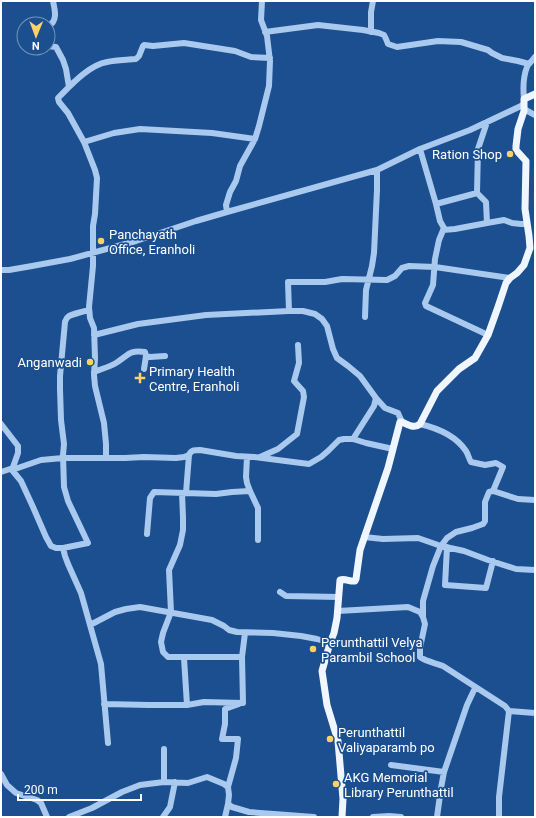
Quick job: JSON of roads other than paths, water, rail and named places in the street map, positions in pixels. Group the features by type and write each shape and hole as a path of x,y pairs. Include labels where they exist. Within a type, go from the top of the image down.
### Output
{"main road":[{"path":"342,817 343,799 337,736 327,705 322,671 337,618 340,580 342,579 352,582 356,579 360,550 388,468 400,422 417,427 437,391 459,369 475,358 488,334 506,283 524,265 532,248 525,209 526,162 516,150 516,146 518,129 524,104 535,94"}],"street":[{"path":"54,1 55,16"},
{"path":"227,212 226,205 230,192 236,181 240,166 255,139 269,86 270,58 267,36 261,20 262,1"},
{"path":"371,32 371,12 373,1"},
{"path":"265,32 318,25 379,33 384,36 388,44 397,47 433,41 461,42 488,50 502,58 529,64"},
{"path":"106,458 104,423 95,386 94,328 89,310 97,178 84,142 58,98 78,79 90,70 105,62 136,59 144,45 153,46 184,43 235,51 251,56 270,58"},
{"path":"56,47 66,69 69,87"},
{"path":"535,57 529,64 524,78 524,104 535,114"},
{"path":"1,270 70,259 93,253 136,241 196,221 377,170 420,149 470,130 524,104"},
{"path":"487,122 478,149 477,193 486,202 487,223"},
{"path":"84,142 114,133 140,129 212,133 255,139"},
{"path":"420,149 443,227 435,259 433,285 425,303 426,306 488,334"},
{"path":"365,317 366,290 374,253 377,170"},
{"path":"436,204 477,193"},
{"path":"443,230 504,220 512,223 527,224"},
{"path":"289,311 288,282 325,282 342,279 387,280 395,276 402,268 409,266 435,267 510,278"},
{"path":"12,470 22,481 51,546 63,548 88,543 68,501 64,487 64,444 61,420 60,376 65,322 67,317 89,310"},
{"path":"94,335 138,324 206,316 289,311 303,311 315,314 322,319 327,326 337,358 360,376 385,408 398,414 402,422"},
{"path":"259,458 278,449 298,434 304,397 303,391 294,381 299,363 298,345"},
{"path":"94,372 116,363 133,351 145,352 146,356 144,369"},
{"path":"146,356 165,356"},
{"path":"353,439 374,406 375,397"},
{"path":"1,424 18,446 18,453 12,470"},
{"path":"420,424 434,428 453,437 465,450 471,462 485,465 496,463 503,467 493,491 489,492 485,502 485,521 483,524 456,532 447,538 433,566 423,601 423,617 425,624 420,648 420,657 443,666 505,706 509,711 499,797 499,817"},
{"path":"242,657 168,657 163,652 161,642 162,637 171,612 169,570 180,545 183,530 184,493 189,456 191,452 194,450 200,450 221,454 309,464 321,457 339,440 344,439 353,439 393,449"},
{"path":"1,472 42,460 63,458 176,458 189,456"},
{"path":"247,457 246,477 259,514 258,540"},
{"path":"493,491 518,499 535,500"},
{"path":"148,534 150,498 154,492 216,494 250,492"},
{"path":"364,538 418,538 464,551 516,569 535,570"},
{"path":"444,546 445,585 486,588 493,562"},
{"path":"63,548 66,560 81,593 93,638 98,650 101,664 108,742"},
{"path":"280,592 286,596 339,597"},
{"path":"90,625 115,612 140,607 212,620 229,630 245,633 273,633 301,636 330,643"},
{"path":"338,611 408,607 420,612 423,617"},
{"path":"243,703 242,657 245,633"},
{"path":"184,658 187,705"},
{"path":"437,817 444,772 467,706 476,688"},
{"path":"104,704 187,705 204,702 243,703"},
{"path":"225,817 229,795 228,787 236,758 238,740 222,739 226,724 225,709 243,703"},
{"path":"509,711 535,713"},
{"path":"164,749 164,782"},
{"path":"391,764 444,772"},
{"path":"1,774 7,786 16,793 38,800 47,817"},
{"path":"69,817 92,808 122,792 140,785 164,782 188,783 207,777 228,787"},
{"path":"163,817 170,807 175,782"},
{"path":"228,804 232,807 249,812 314,817"},
{"path":"373,817 401,817"}],"place":[{"name":"Ration Shop","path":"510,154"},
{"name":"Panchayath Office, Eranholi","path":"101,241"},
{"name":"Anganwadi","path":"90,362"},
{"name":"Primary Health Centre, Eranholi","path":"140,378"},
{"name":"Perunthattil Velya Parambil School","path":"313,649"},
{"name":"Perunthattil Valiyaparamb po","path":"330,739"},
{"name":"AKG Memorial Library Perunthattil","path":"336,784"}]}
